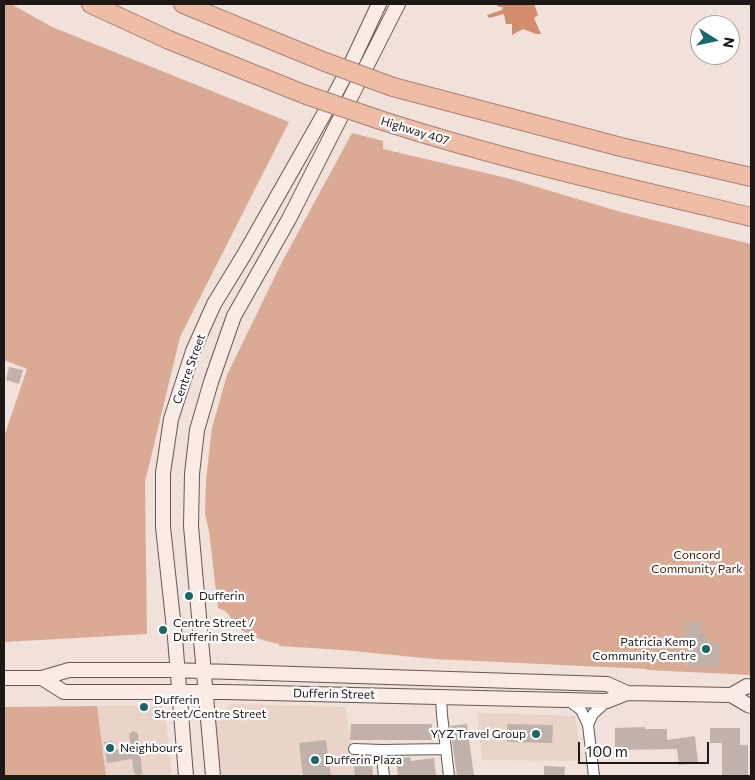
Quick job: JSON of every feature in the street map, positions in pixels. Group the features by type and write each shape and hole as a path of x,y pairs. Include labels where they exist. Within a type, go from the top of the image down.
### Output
{"highway":[{"name":"Highway 407","path":"91,4 170,40 306,95 420,133 559,171 751,217"},
{"path":"183,4 325,62 393,87 621,148 751,177"}],"main road":[{"name":"Centre Street","path":"213,776 196,690 178,670 163,527 163,473 171,419 193,351 214,304 328,107 349,68 379,4"},
{"name":"Centre Street","path":"196,690 204,671 192,526 192,474 198,430 211,382 234,316 289,219 398,4"},
{"name":"Dufferin Street","path":"4,678 42,678 69,670 178,670 607,684 627,693"},
{"name":"Dufferin Street","path":"42,678 64,692 196,690 607,701 627,693 731,695 751,706"},
{"path":"186,776 181,720 187,698 196,690 230,684 377,683 426,678"},
{"name":"Dufferin Street","path":"731,695 747,686 751,687"}],"street":[{"path":"441,697 449,776"},
{"path":"568,700 581,710 588,725 594,776"},
{"path":"588,725 593,714 607,701"},
{"path":"354,749 446,749"},
{"path":"381,750 384,776"}],"shaded area":[{"path":"496,4 534,4 538,15 534,18 541,34 523,29 512,35 512,24 506,24 504,14 489,18 487,15 502,10 503,7 499,7"},
{"path":"231,704 346,707 355,776 221,776 216,719"},
{"path":"97,706 163,706 165,708 172,776 106,776"},
{"path":"477,713 575,716 582,761 482,760"}],"green space":[{"path":"4,4 11,4 52,27 289,122 180,337 145,482 147,634 4,642 4,437 27,369 4,360"},
{"name":"Concord Community Park","path":"352,133 383,141 383,149 507,178 621,212 751,244 751,675 434,659 279,646 279,644 258,638 243,630 235,624 229,614 218,608 209,531 205,514 206,480 212,428 227,375 281,264"},
{"path":"97,706 106,776 4,776 4,707"}],"building":[{"path":"9,367 23,370 19,384 6,380"},
{"name":"Patricia Kemp Community Centre","path":"686,621 702,621 702,634 707,634 707,642 720,643 720,667 687,667 687,656 692,656 692,641 685,641"},
{"path":"351,724 432,724 432,740 350,740"},
{"path":"467,724 474,776 457,776 450,726"},
{"path":"507,724 553,725 552,743 507,742"},
{"path":"645,727 645,729 667,729 667,740 695,736 698,763 679,765 677,749 615,750 615,728"},
{"path":"710,728 740,728 740,745 748,745 748,776 722,776 722,743 710,743"},
{"path":"133,731 138,733 142,774 138,775 134,773 132,759 107,763 104,742 113,741 114,750 131,748 129,734"},
{"name":"Dufferin Plaza","path":"326,740 331,776 303,776 299,743"},
{"path":"410,757 411,761 434,758 436,776 398,776 396,759"},
{"path":"372,759 373,776 355,776 353,761"},
{"path":"544,766 565,767 564,776 544,776"}],"place":[{"name":"Dufferin","path":"189,596"},
{"name":"Centre Street / Dufferin Street","path":"163,630"},
{"name":"Patricia Kemp Community Centre","path":"706,649"},
{"name":"Dufferin Street/Centre Street","path":"144,707"},
{"name":"YYZ Travel Group","path":"536,734"},
{"name":"Neighbours","path":"110,748"},
{"name":"Dufferin Plaza","path":"315,760"}]}
